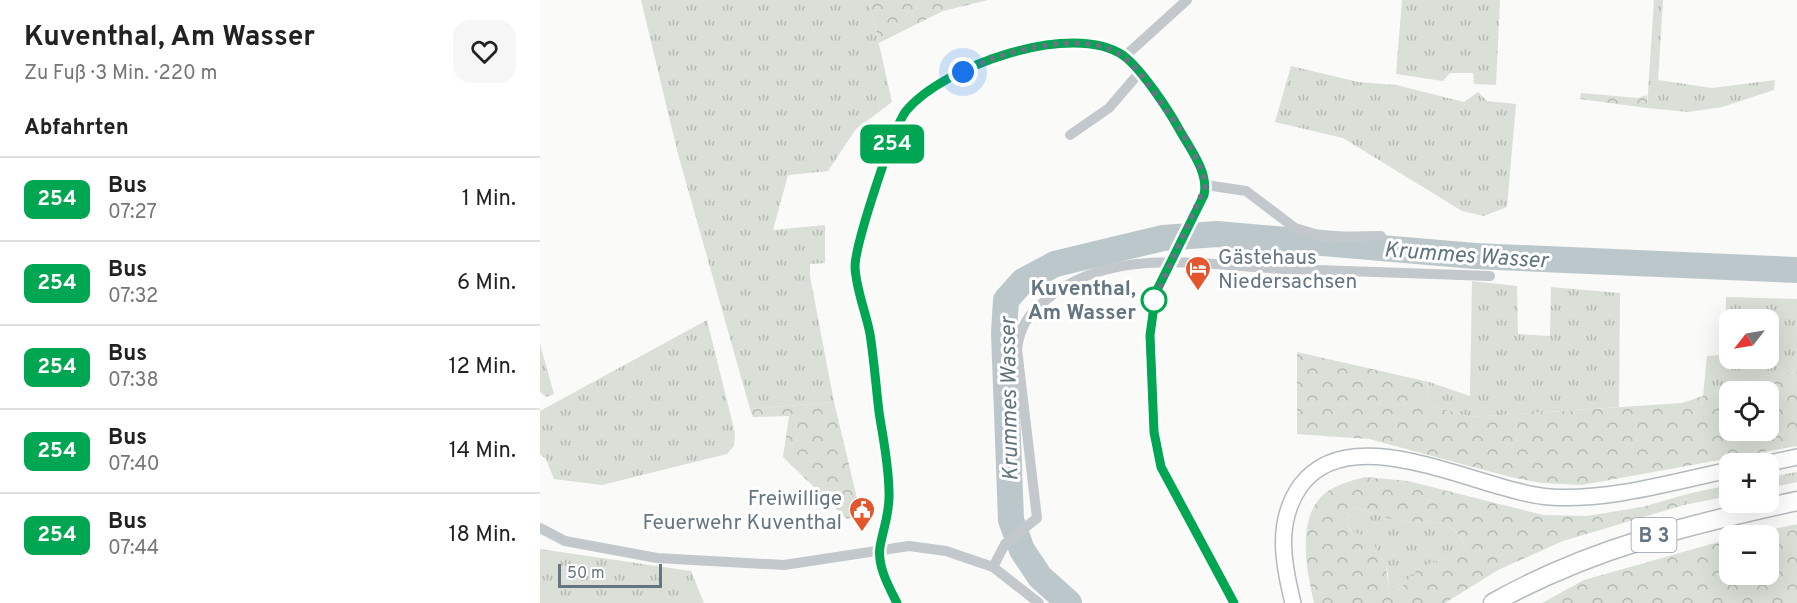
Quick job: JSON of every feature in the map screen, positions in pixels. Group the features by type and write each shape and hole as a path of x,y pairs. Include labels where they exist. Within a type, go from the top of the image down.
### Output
{"main road":[{"name":"B 3","path":"1493,603 1556,571 1627,543 1663,532 1797,501"}],"street":[{"path":"1124,57 1187,0"},
{"path":"897,603 882,568 879,549 886,523 889,492 870,335 855,267 859,241 881,173 905,113 925,93 982,61 1046,46 1080,42 1104,46 1124,57 1139,73 1176,123 1203,172 1206,185 1181,244 1156,292 1150,335 1156,450 1171,486 1234,603"},
{"path":"1070,135 1109,108 1139,73"},
{"path":"1206,185 1246,191 1295,228 1325,237 1381,236"},
{"path":"993,567 1005,544 1036,518 1017,349 1019,332 1025,321 1055,292 1076,279 1128,265 1170,262 1250,268 1490,276"},
{"path":"1293,603 1283,554 1283,537 1291,504 1297,491 1315,471 1340,458 1367,455 1395,459 1549,497 1608,494 1719,472"},
{"path":"1779,461 1797,457"},
{"path":"540,528 565,541 668,559 784,565 879,549 909,546 929,548 993,567 1039,603"}],"green space":[{"path":"641,0 869,0 892,102 856,129 828,171 788,175 773,230 825,225 825,263 810,264 810,276 834,402 750,409 678,154"},
{"path":"869,0 988,0 943,11 879,43"},
{"path":"1402,0 1500,0 1496,85 1474,84 1473,73 1450,73 1443,81 1396,74"},
{"path":"1654,0 1663,0 1658,80 1712,88 1775,80 1774,90 1722,107 1688,112 1647,108"},
{"path":"1291,66 1358,82 1396,85 1464,102 1478,92 1487,101 1516,104 1507,207 1484,216 1462,211 1343,138 1275,122"},
{"path":"1581,93 1638,98 1647,95 1647,108 1580,99"},
{"path":"1472,281 1517,286 1518,334 1550,336 1551,287 1620,293 1619,407 1470,417 1427,404 1429,382 1470,396"},
{"path":"1726,297 1797,299 1797,372 1763,376 1748,381 1719,381 1719,391 1703,396 1707,356 1719,355 1719,369 1779,369 1779,309 1726,309"},
{"path":"707,320 735,433 734,446 727,454 602,485 554,479 546,459 540,454 540,411"},
{"path":"540,344 554,394 546,397 540,392"},
{"path":"1297,352 1429,382 1427,404 1470,417 1682,403 1719,391 1719,441 1779,441 1779,381 1748,381 1763,376 1797,372 1797,446 1758,453 1719,453 1719,460 1582,485 1542,483 1510,477 1369,439 1297,434"},
{"path":"834,402 861,515 847,519 783,457 789,416 753,417 750,409"},
{"path":"1797,472 1797,482 1779,486 1779,475"},
{"path":"1365,477 1408,481 1543,515 1587,516 1642,507 1687,494 1684,505 1563,541 1498,570 1445,603 1314,603 1306,547 1309,518 1315,506 1327,492","holes":["1358,508 1395,520 1444,524 1460,537 1468,549 1419,568 1399,590 1389,590 1386,565 1369,536 1352,531 1345,521 1344,516 1349,509"]},
{"path":"1719,487 1719,498 1684,505 1687,494"},
{"path":"1358,508 1395,520 1444,524 1460,537 1468,549 1419,568 1399,590 1389,590 1388,572 1382,558 1352,531 1343,517 1349,509"},
{"path":"1797,524 1797,603 1542,603 1584,580 1719,542 1719,585 1779,585 1779,528"},
{"path":"540,549 691,571 704,603 540,603"}],"waterway":[{"name":"Krummes Wasser","path":"1069,603 1040,577 1022,550 1011,520 1004,333 1006,300 1023,281 1055,264 1163,238 1217,234 1475,256 1797,270"}],"bus line":[{"name":"254","path":"897,603 882,568 879,549 889,507 889,492 870,335 855,267 859,241 881,173 905,113 925,93 982,61 1046,46 1080,42 1104,46 1124,57 1139,73 1176,123 1203,172 1206,185 1204,195 1156,292 1150,335 1154,432 1161,467 1234,603"}],"place":[{"name":"Gästehaus Niedersachsen","path":"1198,292"},
{"name":"Kuventhal, Am Wasser","path":"1154,300"},
{"name":"Freiwillige Feuerwehr Kuventhal","path":"862,533"}],"route":[{"path":"963,72 982,61 1046,46 1080,42 1104,46 1124,57 1139,73 1176,123 1203,172 1206,185 1204,195 1170,262 1154,300"}]}
